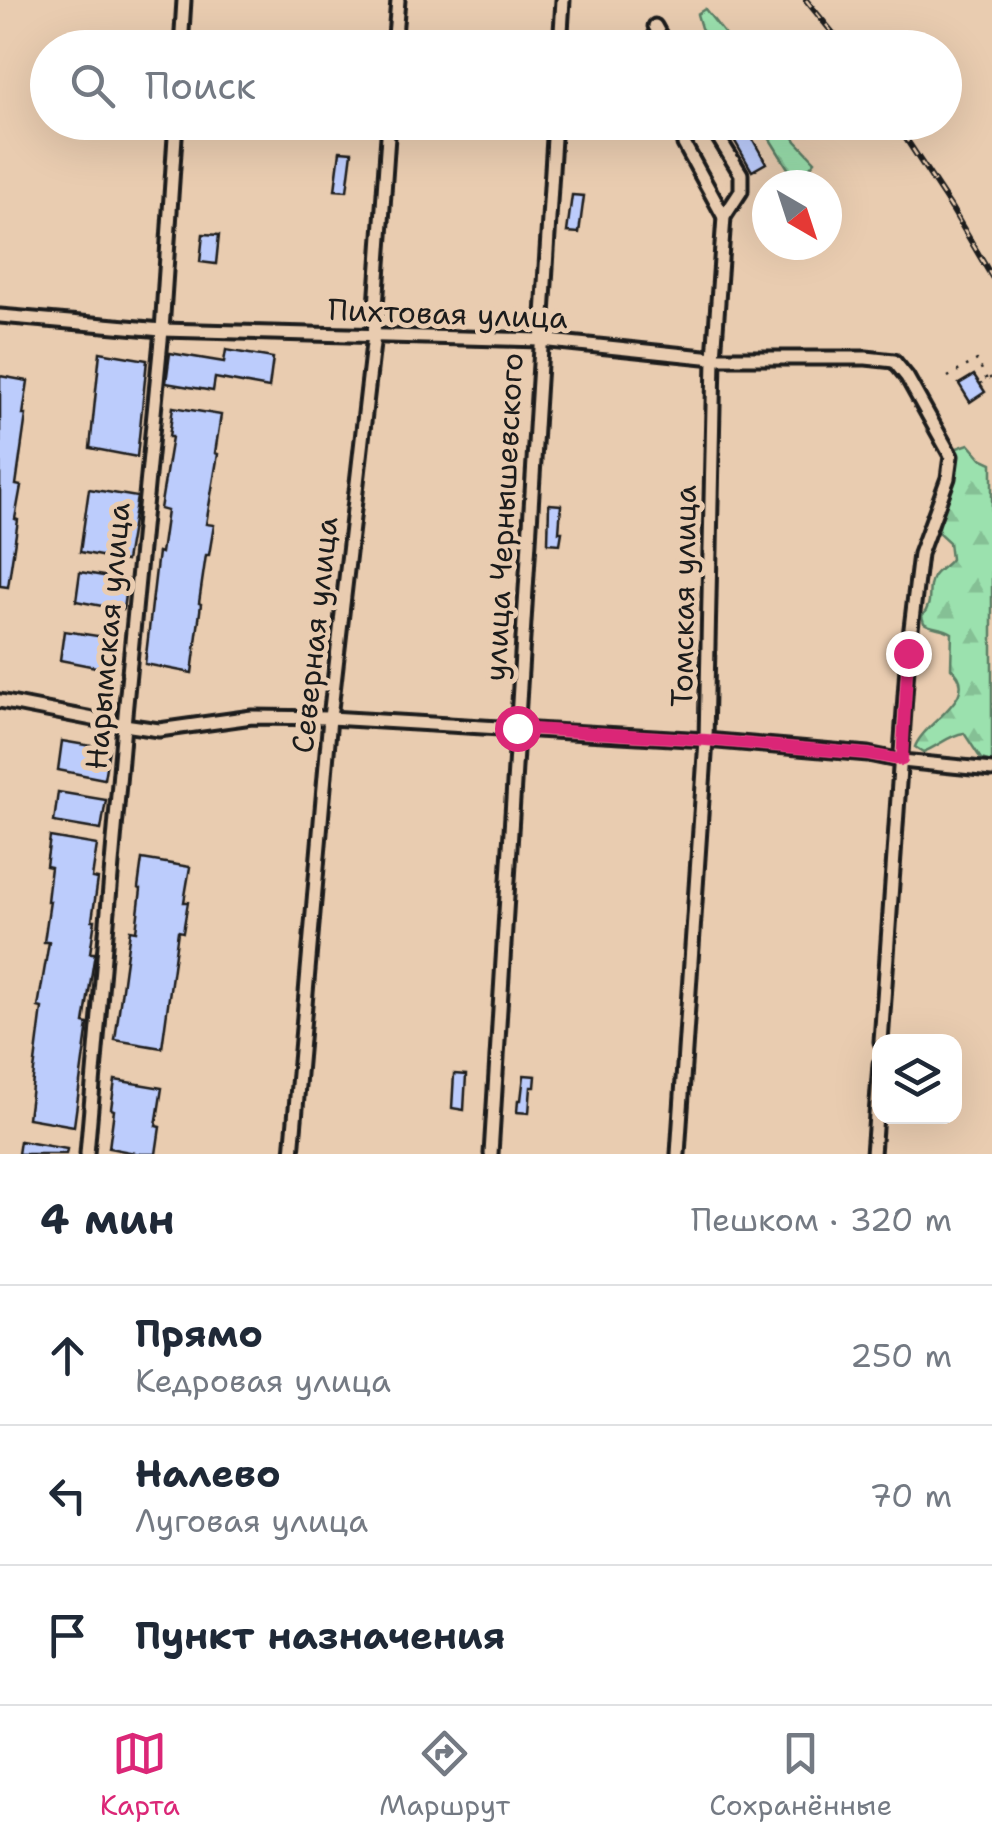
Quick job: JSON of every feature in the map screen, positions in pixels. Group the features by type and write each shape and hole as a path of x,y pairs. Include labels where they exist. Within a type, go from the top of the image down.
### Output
{"street":[{"path":"182,30 184,0"},
{"path":"396,30 398,0"},
{"path":"561,30 563,0"},
{"path":"655,26 657,30"},
{"name":"Нарымская улица","path":"87,1154 162,330 175,140"},
{"name":"Северная улица","path":"292,1154 330,718 374,335 388,140"},
{"name":"улица Чернышевского","path":"491,1154 553,140"},
{"path":"684,140 724,218"},
{"name":"Томская улица","path":"678,1154 706,740 714,358 724,218 740,192 742,174 721,140"},
{"name":"Пихтовая улица","path":"0,316 162,330 540,340 714,358 894,361 907,376 951,456 948,478 920,554 908,653 902,760"},
{"path":"0,701 160,730 252,717 330,718 706,740 992,770"},
{"path":"882,1034 902,760"},
{"path":"873,1154 875,1124"}],"path":[{"path":"948,377 976,360 990,378 980,384"}],"green space":[{"path":"705,9 722,30 702,30 697,14"},
{"path":"770,140 795,140 815,161 808,170 789,170"},
{"path":"969,444 981,458 992,463 992,762 981,759 964,733 923,752 915,747 960,689 959,678 951,668 952,633 924,623 922,616 928,606 933,577 951,559 949,542 939,533 939,515 957,448"}],"building":[{"path":"734,140 753,140 766,163 752,171"},
{"path":"340,151 352,152 347,191 335,190"},
{"path":"572,195 584,196 579,233 567,232"},
{"path":"203,234 219,235 216,264 200,262"},
{"path":"226,350 273,358 269,388 215,378 213,391 166,383 170,353 224,362"},
{"path":"100,352 147,360 137,457 90,448"},
{"path":"974,375 985,392 970,402 959,384"},
{"path":"0,376 28,381 16,485 21,486 15,519 18,520 8,587 0,586"},
{"path":"173,407 221,415 206,524 214,525 206,555 192,673 145,664 158,552 161,553 167,511 160,509"},
{"path":"89,489 137,497 126,561 80,552"},
{"path":"549,504 561,505 560,544 548,543"},
{"path":"80,572 127,580 123,610 76,601"},
{"path":"64,631 111,638 106,669 60,660"},
{"path":"62,741 109,749 104,779 58,770"},
{"path":"58,792 106,800 101,830 54,822"},
{"path":"50,837 97,845 92,878 98,879 90,953 95,953 74,1126 28,1118 42,1008 38,1007 49,942 44,942 50,901 51,867 46,866"},
{"path":"142,859 190,867 184,902 188,902 183,932 178,931 162,1048 115,1040 130,930 136,931"},
{"path":"454,1074 466,1075 464,1110 452,1108"},
{"path":"524,1075 536,1076 529,1113 517,1112"},
{"path":"115,1080 162,1088 156,1154 109,1148"},
{"path":"20,1141 67,1149 66,1154 18,1154"}],"railway":[{"path":"806,0 830,30"},
{"path":"907,140 992,277"}],"route":[{"path":"517,728 706,740 902,760 908,653"}]}
